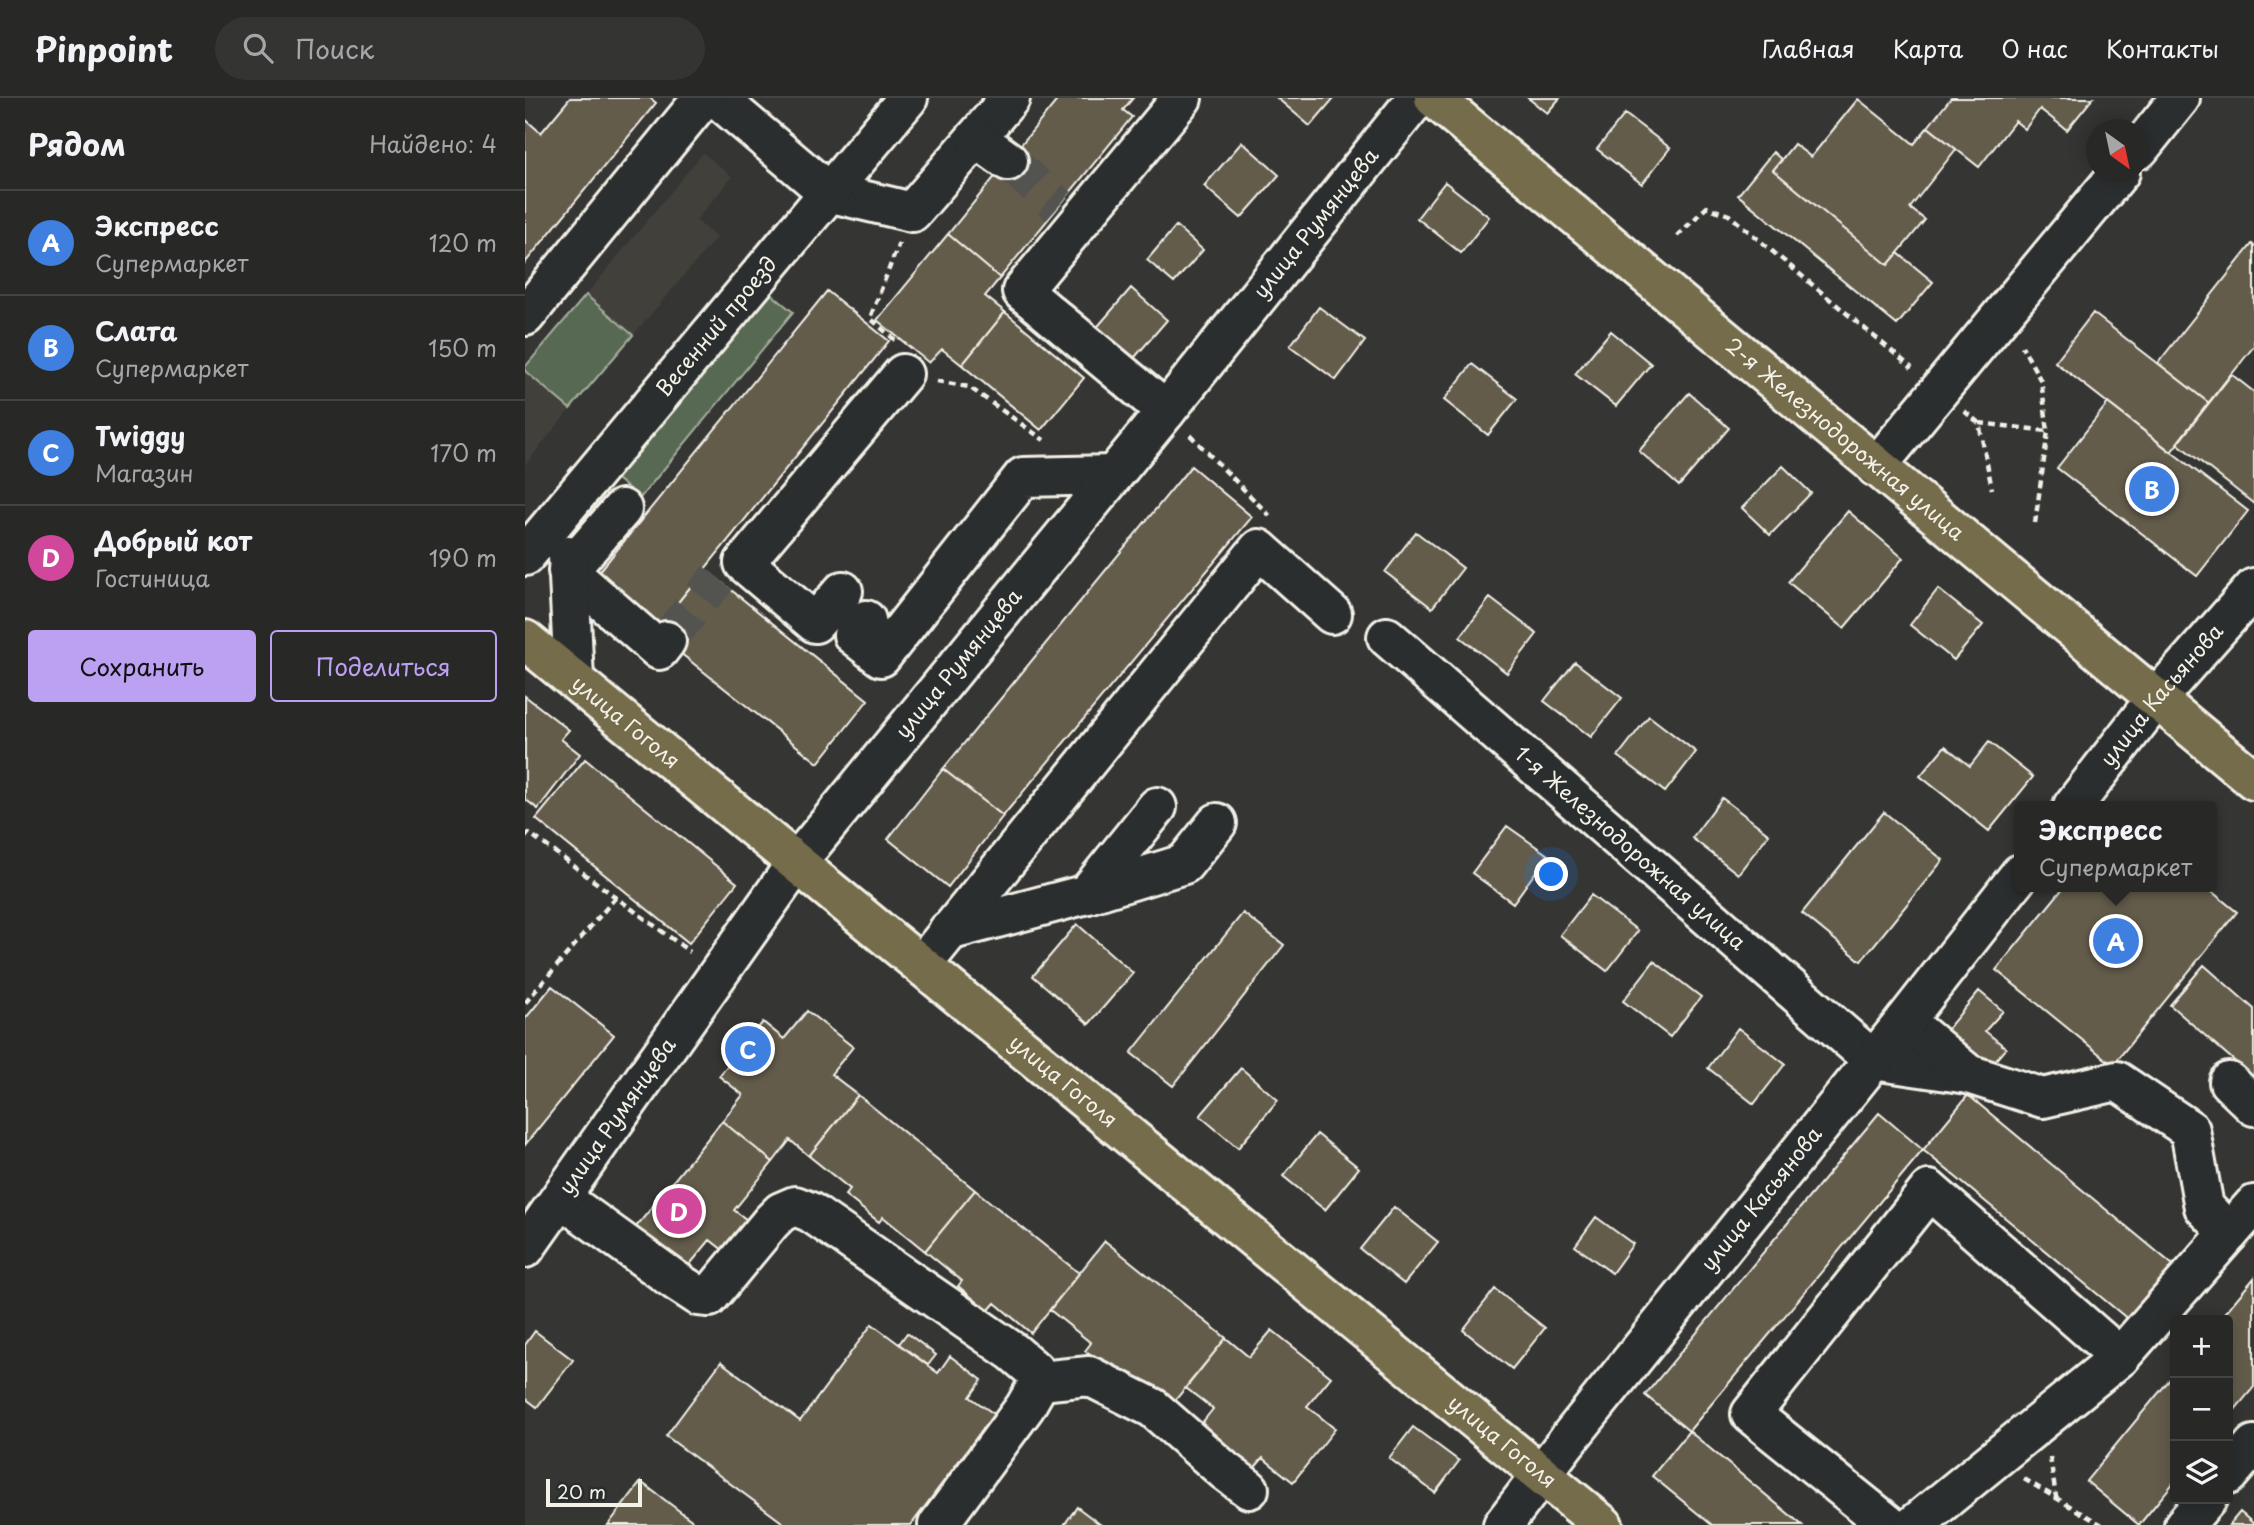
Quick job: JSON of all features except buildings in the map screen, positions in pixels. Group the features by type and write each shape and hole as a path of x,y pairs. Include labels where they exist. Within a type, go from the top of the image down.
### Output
{"main road":[{"name":"2-я Железнодорожная улица","path":"1434,98 2254,780"},
{"name":"улица Гоголя","path":"525,640 1602,1525"}],"street":[{"path":"525,316 703,98"},
{"path":"717,98 828,192 912,212 1010,98"},
{"name":"Весенний проезд","path":"525,556 908,98"},
{"path":"1166,411 1022,291 1068,214 1182,98"},
{"name":"улица Румянцева","path":"525,1248 797,862 1166,411 1417,98"},
{"path":"2149,137 2181,98"},
{"path":"976,138 1008,161"},
{"path":"1876,467 2112,182"},
{"path":"903,374 731,571 815,623 854,605 853,635 881,657 1023,477 1113,475"},
{"path":"568,505 568,571 574,680"},
{"path":"568,571 622,509"},
{"path":"922,964 1259,550 1332,614"},
{"path":"568,571 659,650 666,641"},
{"name":"улица Касьянова","path":"2077,801 2155,700 2254,588"},
{"name":"1-я Железнодорожная улица","path":"1387,637 1873,1060"},
{"path":"1087,894 1157,807"},
{"path":"948,931 1087,894 1184,864 1228,832"},
{"name":"улица Касьянова","path":"1503,1525 1540,1475 2014,882"},
{"path":"1905,1021 1968,1074"},
{"path":"1873,1060 1968,1074 2043,1098 2116,1081 2190,1130 2204,1208 2242,1219 2120,1357 1914,1525"},
{"path":"1889,1525 1751,1414 1929,1190 2120,1357"},
{"path":"561,1198 699,1296 709,1297 771,1222 781,1212 795,1206 810,1213 1013,1352 1034,1370 1040,1381"},
{"path":"1040,1381 1089,1376 1153,1408 1249,1489"},
{"path":"938,1525 1025,1407 1040,1381"},
{"path":"2233,1469 2254,1445"},
{"path":"2184,1525 2203,1504"}],"path":[{"path":"1677,236 1707,207 1729,215 1979,423 2048,431"},
{"path":"912,212 870,318 907,350 903,374 969,387 1034,435"},
{"path":"2020,343 2042,381 2048,431 2035,523"},
{"path":"1979,423 1992,489"},
{"path":"525,837 529,833 719,974"},
{"path":"525,1003 615,897"},
{"path":"1993,1461 2102,1525"}],"shaded area":[{"path":"703,153 732,177 696,220 716,238 633,335 586,295"},
{"path":"525,371 570,409 525,465"}],"green space":[{"path":"764,288 793,312 640,498 611,474"},
{"path":"586,295 633,335 570,409 525,371 525,367"}],"tunnel":[{"path":"1008,161 1059,206"},
{"path":"666,641 718,578"}],"place":[{"name":"Слата","path":"2152,489"},
{"name":"Экспресс","path":"2116,941"},
{"name":"Twiggy","path":"748,1049"},
{"name":"Добрый кот","path":"679,1211"}]}
